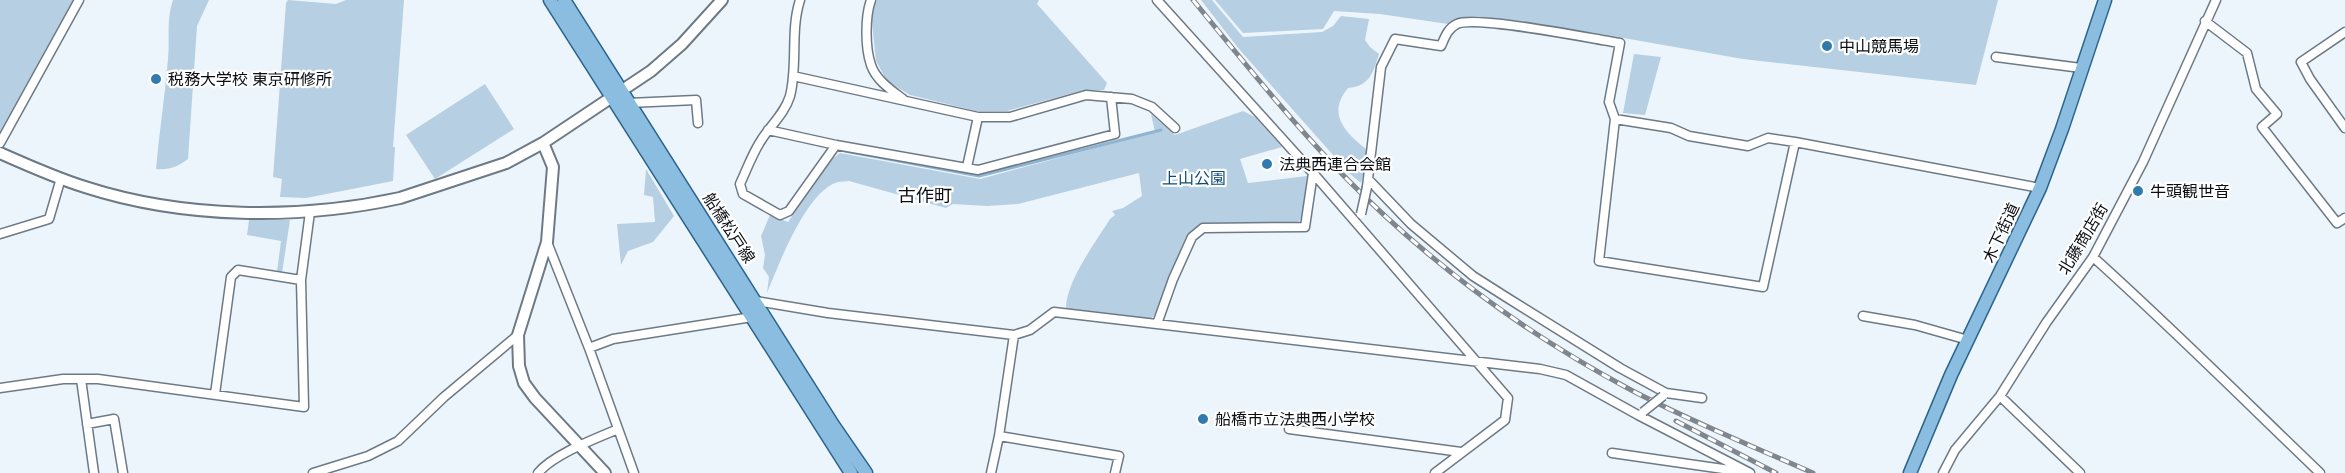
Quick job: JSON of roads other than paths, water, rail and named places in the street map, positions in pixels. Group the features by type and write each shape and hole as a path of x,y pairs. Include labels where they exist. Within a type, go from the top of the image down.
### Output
{"main road":[{"name":"船橋松戸線","path":"550,0 617,95 629,103 833,425 866,473"},
{"name":"船橋松戸線","path":"564,0 617,95 752,317 851,473"},
{"name":"木下街道","path":"1910,473 1951,375 2040,188 2105,0"}],"street":[{"path":"0,143 79,0"},
{"path":"0,153 101,192 208,212 310,212 400,198 506,163 543,143 617,95 682,44 722,0"},
{"path":"800,0 793,49 793,76 788,103 761,140 740,184 743,194 780,214 789,211 836,145"},
{"path":"871,0 867,11 866,29 871,66 884,85 904,101"},
{"path":"1157,0 1359,225 1508,398 1505,420 1435,473"},
{"name":"北藤商店街","path":"1943,473 1955,450 2000,396 2046,323 2093,257 2144,162 2216,0"},
{"path":"2205,21 2247,52 2256,89 2277,114 2262,127 2337,223 2345,218"},
{"path":"1359,225 1368,183 1380,67 1395,39 1441,46 1450,28 1459,23 1483,22 1620,43 1609,102 1615,119 1599,261 1762,287 1795,142"},
{"path":"2345,32 2301,62 2310,79 2345,128"},
{"path":"1996,57 2081,68"},
{"path":"793,76 978,117 1010,117 1086,95 1132,99 1152,107 1175,128"},
{"path":"768,130 836,145 978,170 1115,134 1111,97"},
{"path":"629,103 696,100 698,123"},
{"path":"967,167 978,117"},
{"path":"1615,119 1671,128 1689,136 1748,146 1768,138 1795,142 2040,188"},
{"path":"543,143 553,166 547,242 518,335 519,366 524,383 605,473"},
{"path":"1156,324 1173,279 1192,237 1197,232 1203,228 1305,227 1313,173"},
{"path":"0,234 49,219 61,178"},
{"path":"1368,183 1411,224 1473,276 1664,394 1702,398"},
{"path":"0,388 63,379 98,379 304,406 301,280 310,212"},
{"path":"547,242 589,348 634,473"},
{"path":"2093,257 2165,321 2320,473"},
{"path":"215,394 231,277 238,270 301,280"},
{"path":"756,301 828,313 1014,335 1030,330 1054,312 1540,369 1566,375 1749,473"},
{"path":"1863,316 1914,325 1968,340"},
{"path":"589,348 613,339 752,317"},
{"path":"313,473 368,456 398,441 518,335"},
{"path":"991,473 999,436 1014,335"},
{"path":"81,379 94,473"},
{"path":"1640,414 1664,394"},
{"path":"2000,396 2080,473"},
{"path":"87,424 114,419 123,473"},
{"path":"538,473 554,460 579,446 618,429"},
{"path":"1289,429 1461,452"},
{"path":"999,436 1119,456 1115,473"},
{"path":"1612,453 1749,473"}],"waterway":[{"path":"845,151 979,176 1161,130"}],"railway":[{"path":"1193,0 1285,112 1344,176 1409,237 1479,294 1554,345 1631,390 1698,423 1813,473"},
{"path":"1676,421 1776,473"}],"place":[{"name":"中山競馬場","path":"1827,46"},
{"name":"税務大学校 東京研修所","path":"156,79"},
{"name":"法典西連合会館","path":"1267,164"},
{"name":"牛頭観世音","path":"2138,191"},
{"name":"船橋市立法典西小学校","path":"1203,419"}],"district":[{"name":"古作町","path":"925,196"}],"park label":[{"name":"上山公園","path":"1194,178"}]}
